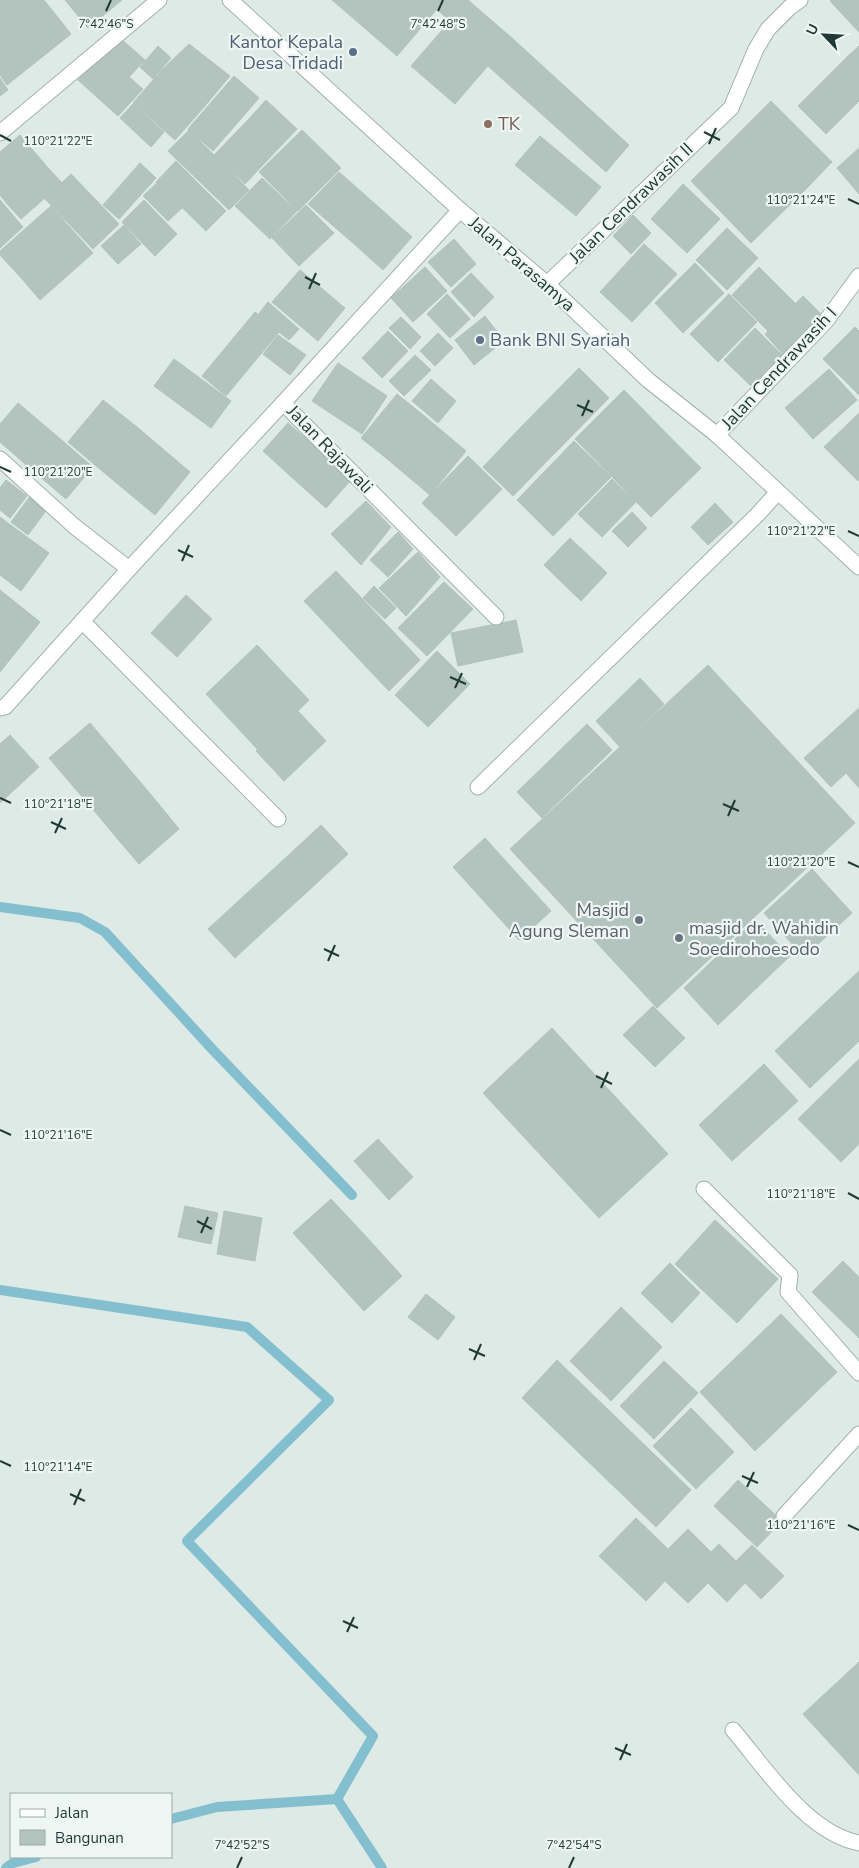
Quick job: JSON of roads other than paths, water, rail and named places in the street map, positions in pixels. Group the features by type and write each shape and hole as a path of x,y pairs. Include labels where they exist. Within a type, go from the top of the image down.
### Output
{"street":[{"path":"0,133 159,0"},
{"name":"Jalan Parasamya","path":"230,0 460,210 547,284 648,380 716,435 859,566"},
{"name":"Jalan Cendrawasih II","path":"547,284 732,108 756,49 768,30 790,7 800,0"},
{"name":"Jalan Rajawali","path":"460,210 284,403 496,617"},
{"name":"Jalan Cendrawasih I","path":"716,435 826,321 859,276"},
{"path":"0,708 5,707 129,569 284,403"},
{"path":"0,459 74,526 129,569"},
{"path":"478,787 750,522 778,492"},
{"path":"82,621 278,819"},
{"path":"704,1189 790,1275 788,1292 859,1373"},
{"path":"784,1516 859,1434"},
{"path":"733,1730 798,1807 828,1832 858,1845"}],"waterway":[{"path":"0,907 80,918 105,932 213,1050 352,1195"},
{"path":"0,1290 247,1327 329,1400 187,1541 373,1736 337,1799"},
{"path":"172,1819 217,1807 337,1799 382,1868"},
{"path":"6,1868 13,1863 32,1858"}],"place":[{"name":"Kantor Kepala Desa Tridadi","path":"353,52"},
{"name":"TK","path":"488,124"},
{"name":"Bank BNI Syariah","path":"480,340"},
{"name":"Masjid Agung Sleman","path":"639,920"},
{"name":"masjid dr. Wahidin Soedirohoesodo","path":"679,938"}]}
